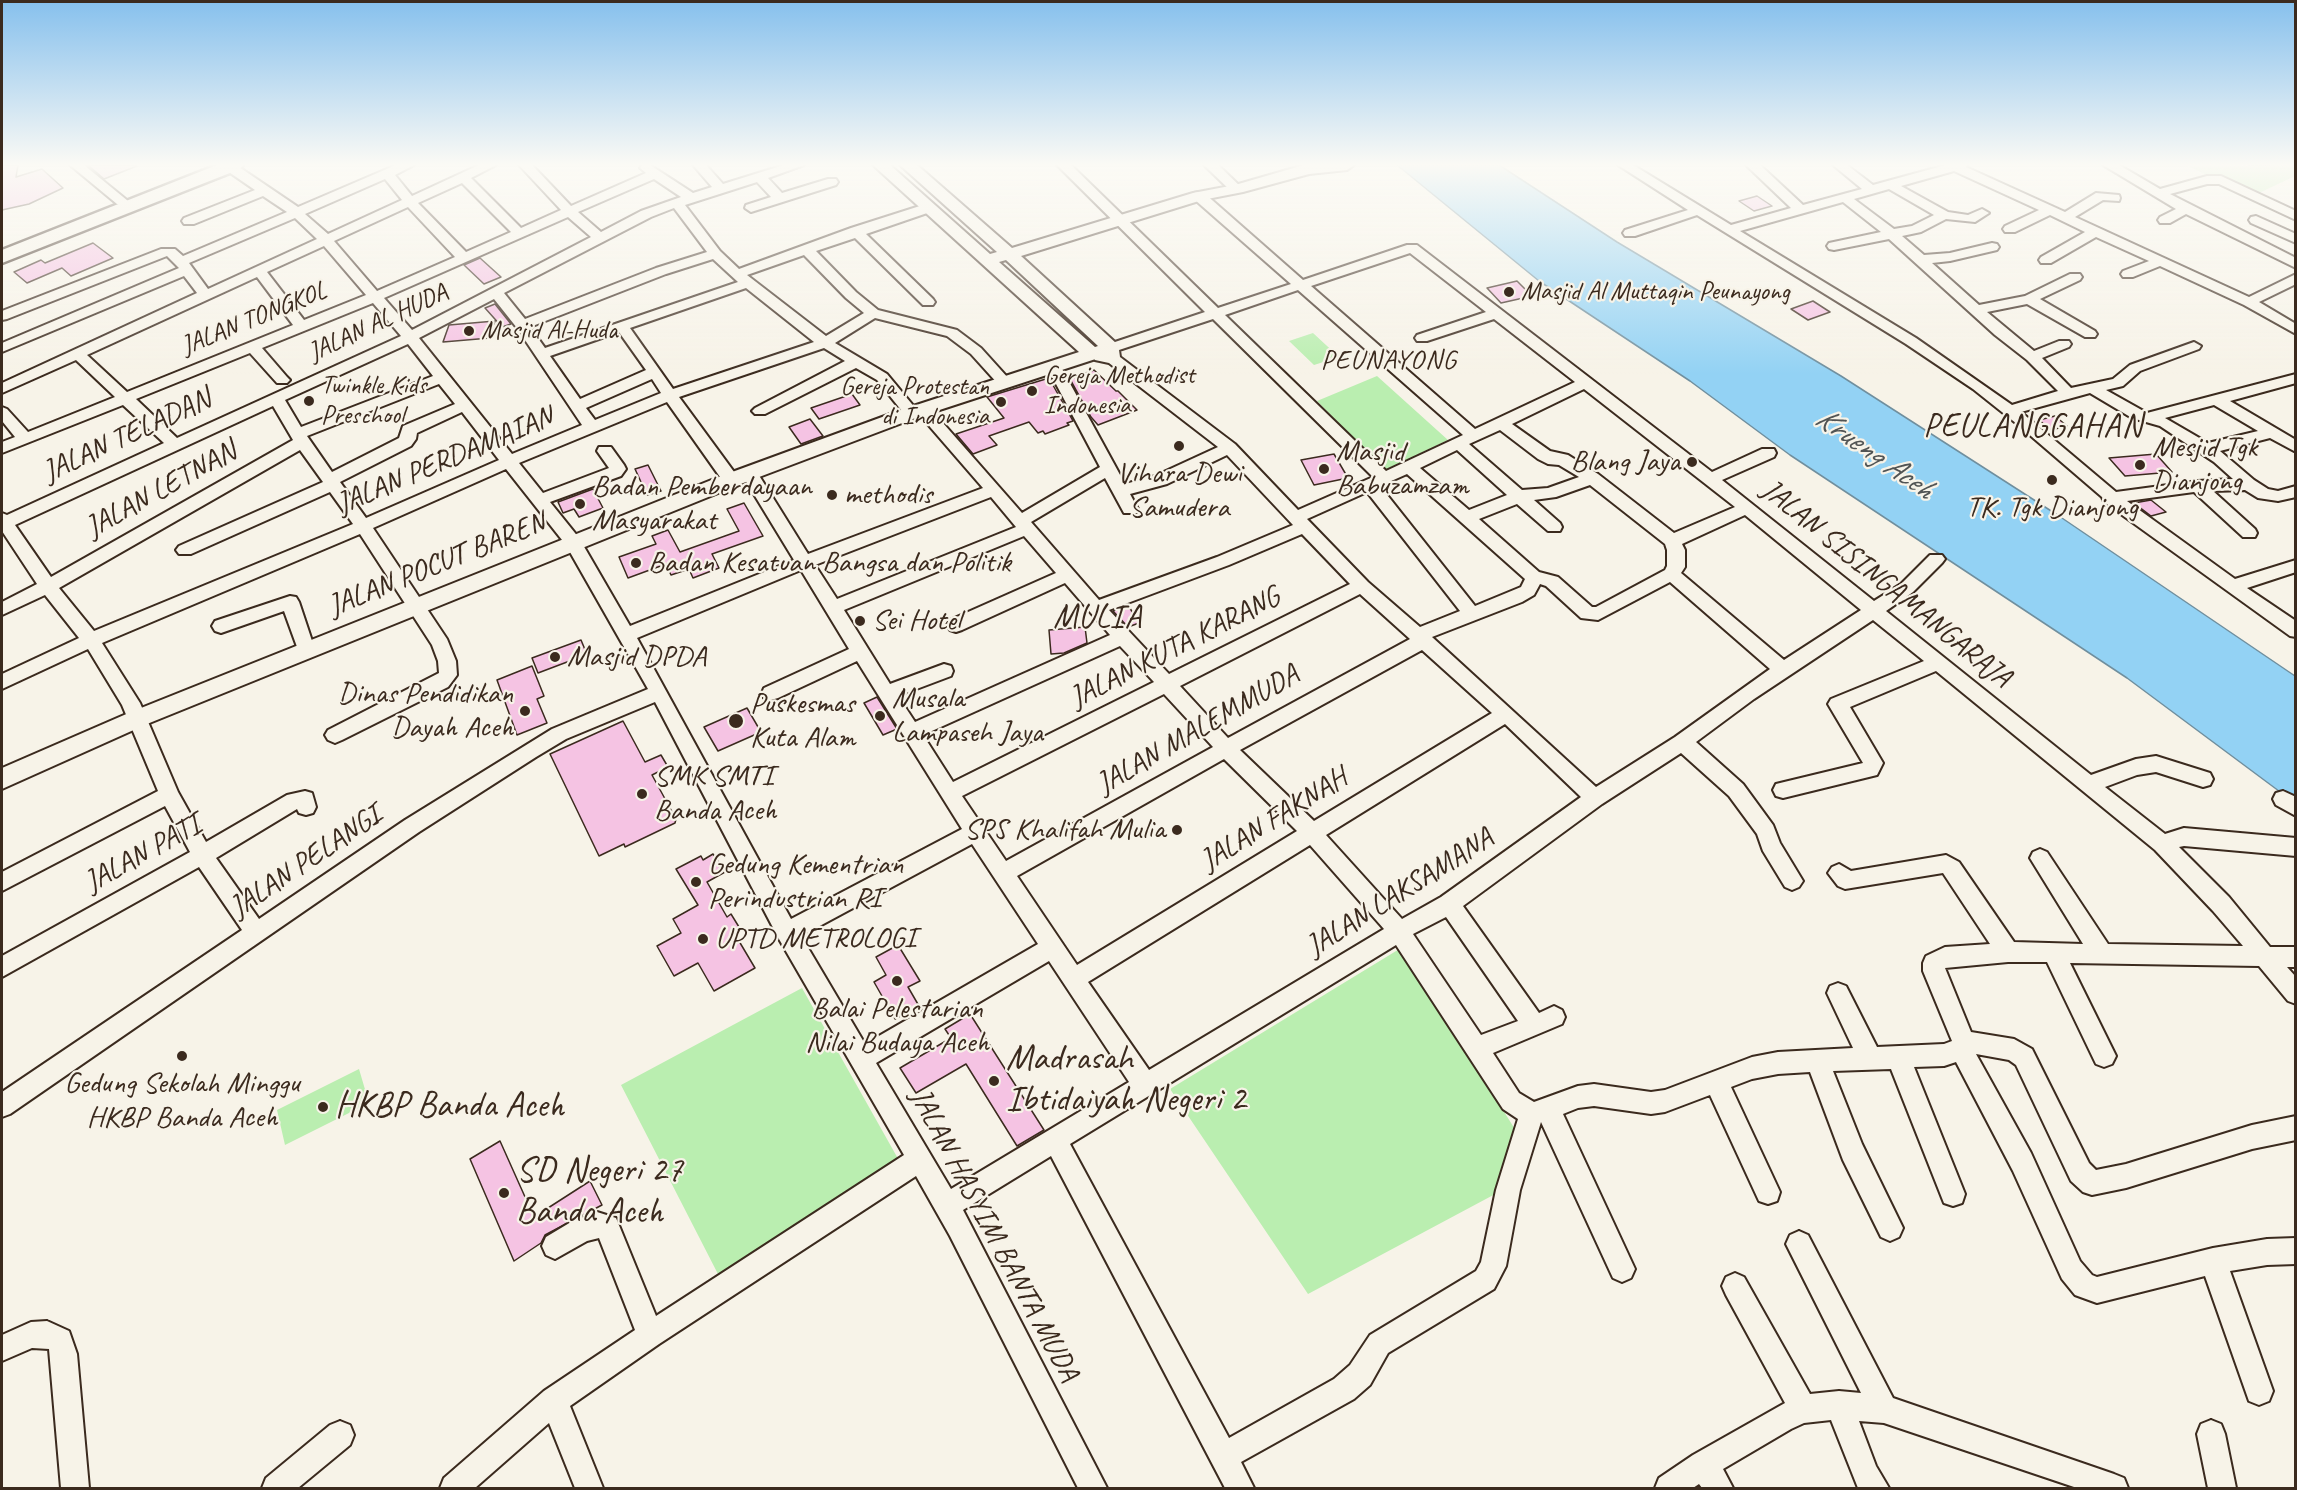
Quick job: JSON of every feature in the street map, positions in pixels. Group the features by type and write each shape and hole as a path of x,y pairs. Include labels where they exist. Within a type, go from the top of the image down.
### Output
{"highway":[{"path":"2,248 36,235"},
{"path":"2,257 57,235"}],"main road":[{"path":"957,235 986,261 1106,354"},
{"path":"986,235 1009,254 1106,354"},
{"path":"986,261 1070,235"},
{"name":"JALAN POCUT BAREN","path":"2,779 139,718 740,476 917,411 1004,382 1106,354"}],"street":[{"path":"2,348 251,235"},
{"name":"JALAN HASYIM BANTA MUDA","path":"320,235 410,337 462,406 510,461 573,542 659,692 787,932 946,1206 1093,1488"},
{"path":"2,388 338,235"},
{"path":"441,235 463,257"},
{"name":"JALAN TONGKOL","path":"2,448 375,297 512,235"},
{"path":"596,235 600,238"},
{"name":"JALAN AL HUDA","path":"275,397 410,337 607,235"},
{"path":"700,235 715,254 737,274 825,343 882,377 961,454 1122,637 1226,748 1311,832 1399,932 1511,1101 1540,1111 1578,1097 1594,1095 1651,1104 1665,1101 1752,1068 1817,1061 1944,1055 1963,1045 2014,1050 2024,1057 2080,1172 2092,1183 2126,1176 2252,1137 2295,1128"},
{"path":"737,274 846,235"},
{"path":"860,235 928,302"},
{"path":"1132,235 1216,313 1377,481 1472,614"},
{"path":"1242,235 1473,436"},
{"path":"1739,235 1911,341 2010,410 2110,498 2184,554 2295,631"},
{"path":"1834,246 1889,235"},
{"path":"1893,235 2000,332 2031,357 2068,393"},
{"path":"2046,260 2090,235"},
{"path":"2104,235 2249,302 2294,328"},
{"path":"2237,235 2295,264"},
{"path":"1919,260 1950,257 1992,247"},
{"name":"JALAN POCUT BAREN","path":"1106,354 1216,313 1412,248"},
{"name":"JALAN SISINGAMANGARAJA","path":"1412,248 1494,314 1711,479 2162,844 2221,904 2295,994"},
{"path":"806,249 851,295 873,313 952,333 976,351 1004,382"},
{"path":"2,316 162,252 170,252 205,294"},
{"path":"522,325 652,275 715,254"},
{"path":"2128,274 2162,261"},
{"path":"260,270 302,327"},
{"path":"1977,310 2029,299 2075,277"},
{"path":"2249,302 2295,278"},
{"path":"542,354 750,282"},
{"path":"496,292 522,325 592,428"},
{"path":"2029,299 2090,334"},
{"name":"JALAN PERDAMAIAN","path":"2,682 91,640 670,395 825,343 873,313"},
{"path":"1422,338 1494,314"},
{"path":"622,327 670,395 740,476 805,561 950,793 1144,1085"},
{"path":"2031,357 2064,344"},
{"path":"252,346 282,380"},
{"path":"2010,410 2068,393 2118,383 2135,368 2145,363 2194,346"},
{"path":"77,353 174,444"},
{"path":"1106,354 1230,448 1362,586 1506,714 1594,798"},
{"path":"760,411 857,361"},
{"path":"1054,367 1130,509"},
{"path":"578,406 655,372"},
{"name":"JALAN LETNAN","path":"2,609 48,586 300,438 441,378"},
{"path":"2140,420 2295,378"},
{"path":"1096,608 1223,561 1377,481 1585,383"},
{"path":"2094,389 2140,420 2166,423 2231,466 2248,484 2271,496 2295,491"},
{"path":"275,397 300,438 363,526 441,644 447,661 448,675 441,682 335,735"},
{"name":"JALAN TELADAN","path":"2,522 275,397"},
{"path":"2216,399 2295,447"},
{"path":"185,550 331,482 405,442 408,439 409,430 462,406"},
{"path":"2,412 25,438"},
{"path":"1410,467 1534,577 1552,581 1587,613 1595,615 1671,574 1677,563 1676,550 1672,541 1592,478 1562,459 1554,460 1544,455 1500,422"},
{"path":"2206,449 2271,433"},
{"path":"1458,443 1554,526"},
{"path":"1121,491 1161,480 1230,448"},
{"path":"540,500 615,472 618,469 605,451"},
{"path":"1711,479 1768,453"},
{"path":"835,607 1024,524 1110,468"},
{"path":"1468,517 1521,496 1550,493 1592,478"},
{"path":"2110,498 2198,486 2248,484"},
{"path":"2198,486 2249,533"},
{"path":"627,635 805,561 994,490"},
{"path":"1672,541 1747,508"},
{"path":"2,522 48,586 91,640 139,718 169,794 202,855 256,933"},
{"name":"JALAN LAKSAMANA","path":"946,1206 1144,1085 1449,904 1594,798 1682,742 1783,670 1907,588 1936,559"},
{"path":"2232,586 2295,566"},
{"path":"1671,574 1783,670"},
{"path":"956,625 1067,575"},
{"name":"JALAN MALEMMUDA","path":"1004,873 1421,638 1472,614 1516,598 1528,591 1534,577"},
{"name":"JALAN KUTA KARANG","path":"950,793 1362,586"},
{"path":"221,626 290,602 306,650"},
{"path":"912,732 1122,637"},
{"path":"771,693 862,651"},
{"path":"1783,790 1870,770 1873,763 1838,704 1938,663"},
{"path":"888,692 944,671"},
{"name":"JALAN PELANGI","path":"2,1106 412,826 529,752 559,734 659,692"},
{"name":"JALAN FAKNAH","path":"1073,979 1506,714"},
{"path":"1682,742 1736,790 1766,831 1770,845 1792,881"},
{"path":"2090,784 2136,767 2157,764 2203,778"},
{"path":"2,882 169,794"},
{"name":"JALAN PATI","path":"2,967 298,799 307,800 306,807"},
{"path":"787,932 976,832"},
{"path":"2162,844 2184,837 2295,847"},
{"path":"2040,858 2103,955"},
{"path":"1839,873 1845,880 1851,880 1946,864 1952,868 2008,952"},
{"path":"1449,904 1544,1021 1477,1048"},
{"path":"861,1059 1051,948"},
{"path":"2295,957 2055,955 2008,952 1945,957 1934,963 1934,970 1963,1045 2022,1162 2071,1270 2084,1286 2097,1290 2213,1261 2267,1252 2295,1251"},
{"path":"2055,955 2104,1056"},
{"path":"1838,993 1870,1058"},
{"path":"1898,1058 1953,1194"},
{"path":"1817,1061 1852,1151 1890,1228"},
{"path":"1716,1082 1768,1192"},
{"path":"1540,1111 1622,1269"},
{"path":"1224,1456 1344,1389 1359,1375 1380,1344 1485,1280 1493,1266 1508,1190 1540,1111"},
{"path":"1055,1140 1240,1488"},
{"path":"454,1488 554,1401 650,1335 920,1159"},
{"path":"555,1246 580,1231 597,1225 607,1227 650,1335"},
{"path":"1799,1244 1884,1409"},
{"path":"2213,1261 2259,1391"},
{"path":"1736,1286 1803,1410"},
{"path":"2,1348 30,1335 47,1334 60,1340 64,1354 75,1488"},
{"path":"554,1401 589,1488"},
{"path":"1839,1405 1865,1475 1875,1488"},
{"path":"1668,1488 1781,1419 1803,1410 1839,1405 1884,1409 2114,1488"},
{"path":"2211,1434 2222,1488"},
{"path":"276,1488 340,1435"},
{"path":"1703,1465 1719,1488"}],"green space":[{"path":"1313,333 1339,357 1314,365 1289,341"},
{"path":"1377,376 1448,440 1385,470 1317,401"},
{"path":"1401,948 1518,1134 1499,1192 1308,1294 1170,1089"},
{"path":"802,988 901,1164 719,1276 621,1085"},
{"name":"HKBP Banda Aceh","path":"359,1069 369,1103 285,1145 277,1110"}],"water":[{"name":"Krueng Aceh","path":"1482,235 1606,235 1841,376 2059,516 2295,676 2295,803 2127,678 1790,455 1690,381 1539,281"}],"building":[{"path":"93,243 113,258 71,276 62,268 27,283 14,272 41,260 45,263"},
{"path":"480,258 501,277 484,284 464,265"},
{"name":"Masjid Al Muttaqin Peunayong","path":"1517,281 1532,296 1501,303 1487,288"},
{"path":"1813,301 1830,312 1808,320 1791,309"},
{"path":"495,304 511,324 502,327 485,308"},
{"name":"Masjid Al-Huda","path":"495,321 490,338 443,342 449,325"},
{"path":"1094,370 1137,410 1098,425 1091,417 1070,379"},
{"path":"1049,378 1073,421 1067,423 1069,425 1045,434 1043,431 1038,433 1029,422 989,436 997,445 973,454 956,434 1004,418 987,397"},
{"path":"852,394 860,405 819,419 811,408"},
{"path":"2055,416 2067,426 2051,430 2039,420"},
{"path":"810,419 823,436 801,444 789,427"},
{"name":"Masjid Babuzamzam","path":"1334,454 1348,478 1314,485 1301,460"},
{"name":"Mesjid Tgk Dianjong","path":"2156,454 2172,472 2125,476 2109,458"},
{"path":"648,465 661,491 647,495 635,469"},
{"name":"Badan Pemberdayaan Masyarakat","path":"593,489 603,508 579,517 574,509 563,513 558,502"},
{"path":"2151,500 2166,512 2151,516 2134,503"},
{"path":"744,503 763,536 712,554 719,568 693,578 689,569 671,575 666,564 628,578 619,557 656,544 652,536 668,530 680,552 739,531 727,509"},
{"path":"1128,605 1139,623 1128,627 1113,611"},
{"path":"1085,627 1087,643 1064,653 1051,654 1049,630"},
{"name":"Masjid DPDA","path":"581,640 586,652 574,656 575,659 538,673 532,658"},
{"name":"Dinas Pendidikan Dayah Aceh","path":"532,666 544,696 537,699 547,723 517,735 497,680"},
{"name":"Musala Lampaseh Jaya","path":"877,697 897,729 883,735 864,703"},
{"name":"Puskesmas Kuta Alam","path":"747,708 761,732 718,751 704,727"},
{"name":"SMK SMTI Banda Aceh","path":"623,721 645,762 661,755 668,767 652,775 676,819 675,823 625,847 624,844 599,856 550,754"},
{"name":"UPTD METROLOGI","path":"713,854 725,872 707,882 727,917 731,914 739,927 733,931 755,968 714,991 698,963 674,976 657,946 681,933 673,919 698,905 676,869 701,856 703,860"},
{"name":"Balai Pelestarian Nilai Budaya Aceh","path":"898,945 920,981 908,987 919,1006 895,1019 874,982 886,975 876,957"},
{"name":"Madrasah Ibtidaiyah Negeri 2","path":"970,1014 1044,1130 1017,1146 966,1064 916,1093 900,1068 951,1038 945,1029"},
{"name":"SD Negeri 27 Banda Aceh","path":"500,1141 534,1217 590,1181 602,1205 545,1235 541,1243 514,1261 470,1159"}],"place":[{"name":"Masjid Al Muttaqin Peunayong","path":"1509,292"},
{"name":"Masjid Al-Huda","path":"469,331"},
{"name":"Gereja Methodist Indonesia","path":"1032,391"},
{"name":"Twinkle Kids Preschool","path":"309,401"},
{"name":"Gereja Protestan di Indonesia","path":"1001,402"},
{"name":"Vihara Dewi Samudera","path":"1179,446"},
{"name":"Blang Jaya","path":"1692,462"},
{"name":"Mesjid Tgk Dianjong","path":"2140,465"},
{"name":"Masjid Babuzamzam","path":"1324,469"},
{"name":"TK. Tgk Dianjong","path":"2052,480"},
{"name":"methodis","path":"832,495"},
{"name":"Badan Pemberdayaan Masyarakat","path":"580,504"},
{"name":"Badan Kesatuan Bangsa dan Politik","path":"636,563"},
{"name":"Sei Hotel","path":"860,621"},
{"name":"Masjid DPDA","path":"555,657"},
{"name":"Dinas Pendidikan Dayah Aceh","path":"525,711"},
{"name":"Musala Lampaseh Jaya","path":"880,716"},
{"name":"Puskesmas Kuta Alam","path":"736,721"},
{"name":"SMK SMTI Banda Aceh","path":"642,794"},
{"name":"SPS Khalifah Mulia","path":"1177,830"},
{"name":"Gedung Kementrian Perindustrian RI","path":"696,882"},
{"name":"UPTD METROLOGI","path":"703,939"},
{"name":"Balai Pelestarian Nilai Budaya Aceh","path":"897,981"},
{"name":"Gedung Sekolah Minggu HKBP Banda Aceh","path":"182,1056"},
{"name":"Madrasah Ibtidaiyah Negeri 2","path":"994,1081"},
{"name":"HKBP Banda Aceh","path":"323,1107"},
{"name":"SD Negeri 27 Banda Aceh","path":"504,1193"}],"district":[{"name":"PEUNAYONG","path":"1389,361"},
{"name":"PEULANGGAHAN","path":"2033,427"},
{"name":"MULIA","path":"1098,618"}]}
